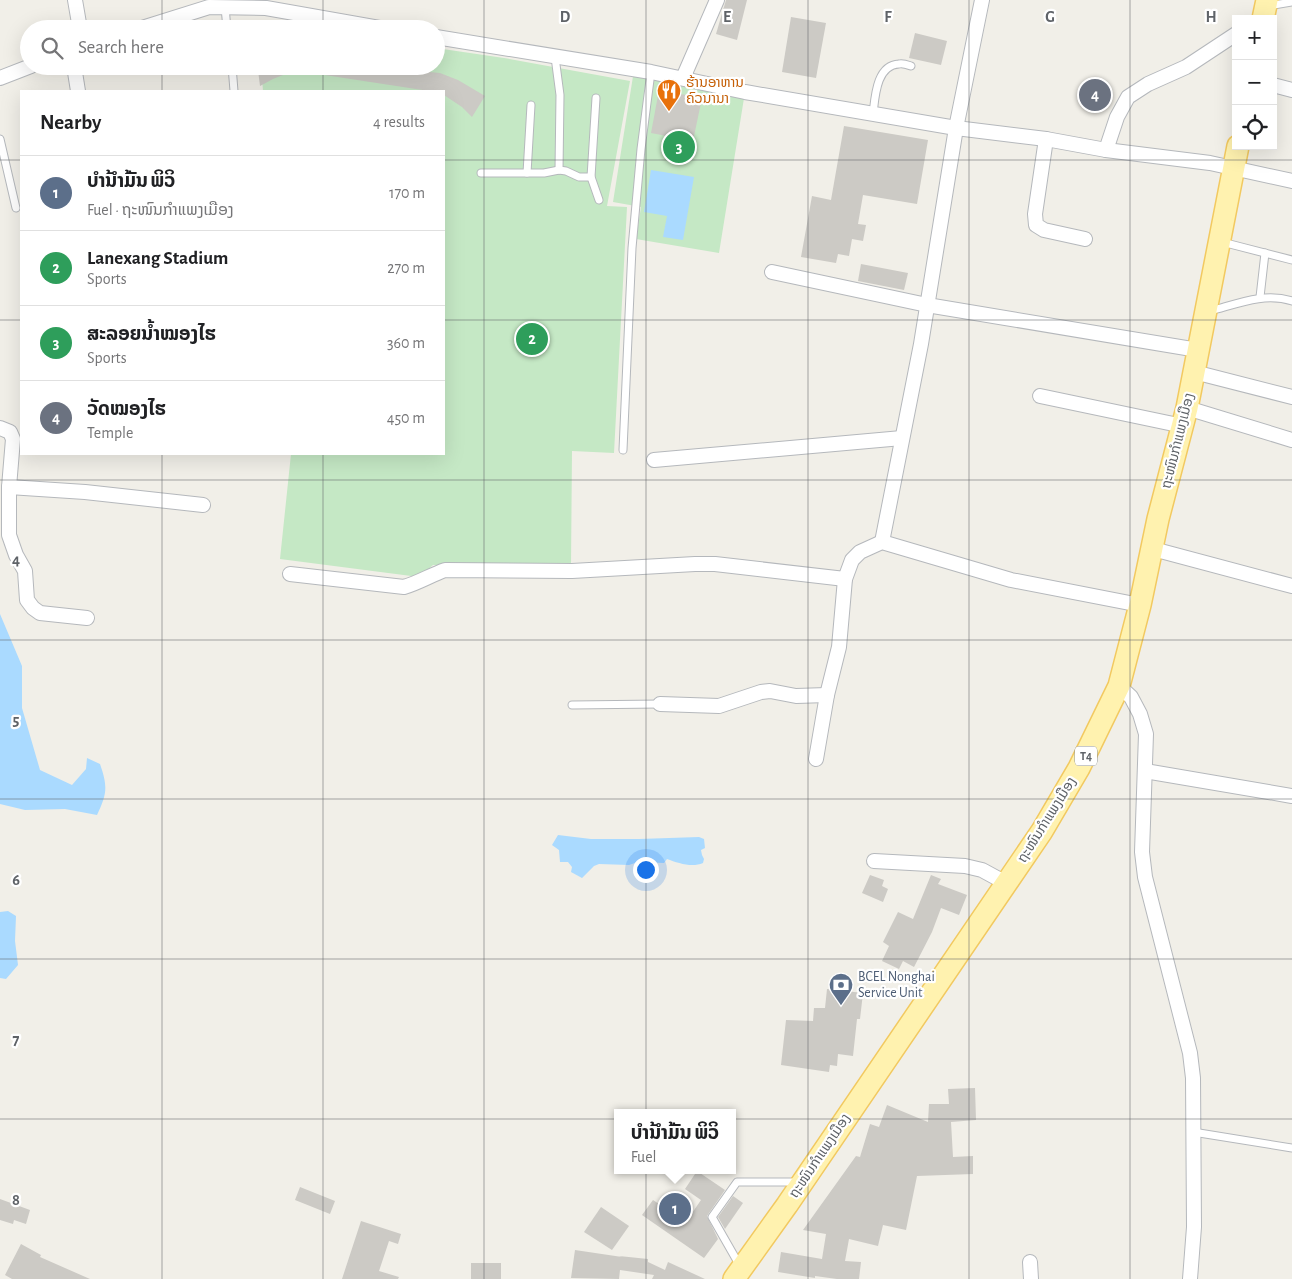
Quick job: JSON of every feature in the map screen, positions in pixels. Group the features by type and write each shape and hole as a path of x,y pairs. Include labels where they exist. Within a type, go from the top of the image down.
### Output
{"main road":[{"name":"ຖະໜົນກຳແພງເມືອງ","path":"738,1274 1042,831 1079,768 1119,686 1140,605 1158,519 1185,417 1237,150"}],"street":[{"path":"75,0 78,20"},
{"path":"683,78 717,0"},
{"path":"882,542 927,305 956,128 982,0"},
{"path":"163,20 209,3 225,7 266,8 334,20"},
{"path":"1106,150 1117,118 1128,97 1148,84 1186,67 1232,37"},
{"path":"445,39 651,72 745,92 956,128 1046,139 1106,150 1234,167 1292,181"},
{"path":"0,78 20,70"},
{"path":"75,75 78,90"},
{"path":"1277,86 1292,90"},
{"path":"1046,139 1035,214 1036,225 1044,230 1085,239"},
{"path":"772,272 927,305 1198,350"},
{"path":"1194,372 1292,398"},
{"path":"1040,396 1185,417 1292,440"},
{"path":"0,428 10,432 13,439 10,535 16,555 25,571 27,600 40,613 87,618"},
{"path":"654,460 902,438"},
{"path":"10,487 85,492 203,505"},
{"path":"816,759 839,647 845,579 852,560 860,552 882,542 1011,580 1140,605"},
{"path":"1153,549 1292,586"},
{"path":"290,574 404,587 445,570 572,571 715,564 845,579"},
{"path":"1119,686 1131,697 1140,714 1146,734 1142,852 1145,877 1190,1053 1193,1078 1194,1227 1190,1279"},
{"path":"660,704 719,706 761,692 770,691 796,696 828,695"},
{"path":"1145,771 1292,796"},
{"path":"874,860 965,866 982,870 1006,883"},
{"path":"1030,1262 1031,1279"}],"lane":[{"path":"1265,8 1292,2"},
{"path":"225,7 226,20"},
{"path":"555,57 560,95 559,170"},
{"path":"873,114 877,84 884,72 891,66 899,64 911,66"},
{"path":"623,450 632,248 640,150 651,72"},
{"path":"233,75 234,90"},
{"path":"596,98 591,177 599,200"},
{"path":"527,173 531,105"},
{"path":"0,139 16,208"},
{"path":"481,173 544,173 559,170 579,177 591,177"},
{"path":"1219,241 1292,260"},
{"path":"1260,297 1265,253"},
{"path":"1205,312 1260,297 1282,298 1292,301"},
{"path":"572,705 660,704"},
{"path":"1193,1132 1292,1148"},
{"path":"738,1274 712,1217 737,1182 802,1182"}],"green space":[{"path":"445,49 630,81 607,206 627,207 614,453 572,451 571,565 433,565 419,577 280,559 291,455 445,455 445,90 263,90 262,75 445,75"},
{"path":"634,70 745,92 719,253 636,239 641,207 613,202"}],"water":[{"path":"651,170 694,177 683,240 663,237 667,216 644,212"},
{"path":"0,614 22,666 22,708 40,770 72,785 86,769 87,758 100,764 105,790 97,815 65,809 25,810 0,804"},
{"path":"558,835 591,839 699,837 704,839 705,848 701,850 704,859 703,863 694,865 667,859 664,863 599,864 594,866 582,878 571,872 572,867 568,862 560,862 559,850 552,845"},
{"path":"8,911 16,916 15,941 18,965 6,979 0,978 0,912"}],"building":[{"path":"726,0 747,0 737,40 716,34"},
{"path":"791,17 826,23 816,78 782,72"},
{"path":"915,33 947,41 941,65 909,58"},
{"path":"259,75 283,75 273,79 260,86"},
{"path":"325,75 445,75 458,80 485,96 472,117 462,107 445,96 445,90 422,90"},
{"path":"659,90 702,98 693,141 651,133"},
{"path":"844,126 928,140 917,204 863,195 858,224 866,225 863,241 852,239 849,256 838,254 836,263 801,257 812,196 831,200"},
{"path":"861,264 908,273 904,290 858,281"},
{"path":"870,875 884,880 882,886 888,889 883,902 862,893"},
{"path":"931,875 941,879 938,884 967,895 959,915 941,908 932,932 914,967 903,961 899,969 882,961 889,946 883,942 898,912 913,919"},
{"path":"827,989 863,993 860,1019 857,1019 853,1056 838,1054 837,1066 830,1065 829,1072 781,1065 786,1020 813,1021 814,1008 825,1008"},
{"path":"975,1088 976,1120 951,1122 953,1157 973,1156 973,1174 917,1176 906,1230 883,1225 878,1246 849,1239 845,1261 861,1262 859,1279 815,1276 815,1278 778,1272 781,1252 822,1259 826,1234 803,1230 856,1156 860,1157 870,1124 879,1127 887,1105 928,1122 929,1104 949,1104 948,1089"},
{"path":"695,1174 701,1174 725,1190 707,1216 718,1239 704,1258 642,1215 653,1200 686,1222 701,1200 685,1189"},
{"path":"300,1187 335,1201 330,1214 295,1200"},
{"path":"733,1196 743,1203 725,1229 718,1217"},
{"path":"0,1199 30,1210 26,1224 14,1220 13,1224 0,1220"},
{"path":"601,1207 629,1226 612,1250 584,1232"},
{"path":"361,1221 401,1234 398,1244 389,1241 379,1271 399,1277 398,1279 342,1279"},
{"path":"21,1244 41,1255 40,1257 90,1279 12,1279 5,1275"},
{"path":"575,1250 648,1259 648,1262 665,1270 668,1262 705,1279 652,1279 654,1275 620,1270 619,1279 571,1278"},
{"path":"471,1263 501,1263 501,1279 471,1279"}],"place":[{"name":"ວັດໝອງໄຮ","path":"1095,95"},
{"name":"ຮ້ານອາຫານ ຄົວນານາ","path":"669,112"},
{"name":"ສະລອຍນ້ຳໝອງໄຮ","path":"679,147"},
{"name":"Lanexang Stadium","path":"532,339"},
{"name":"BCEL Nonghai Service Unit","path":"841,1006"},
{"name":"ບຳ້ນຳ້ມັນ ພິວິ","path":"675,1209"}]}
